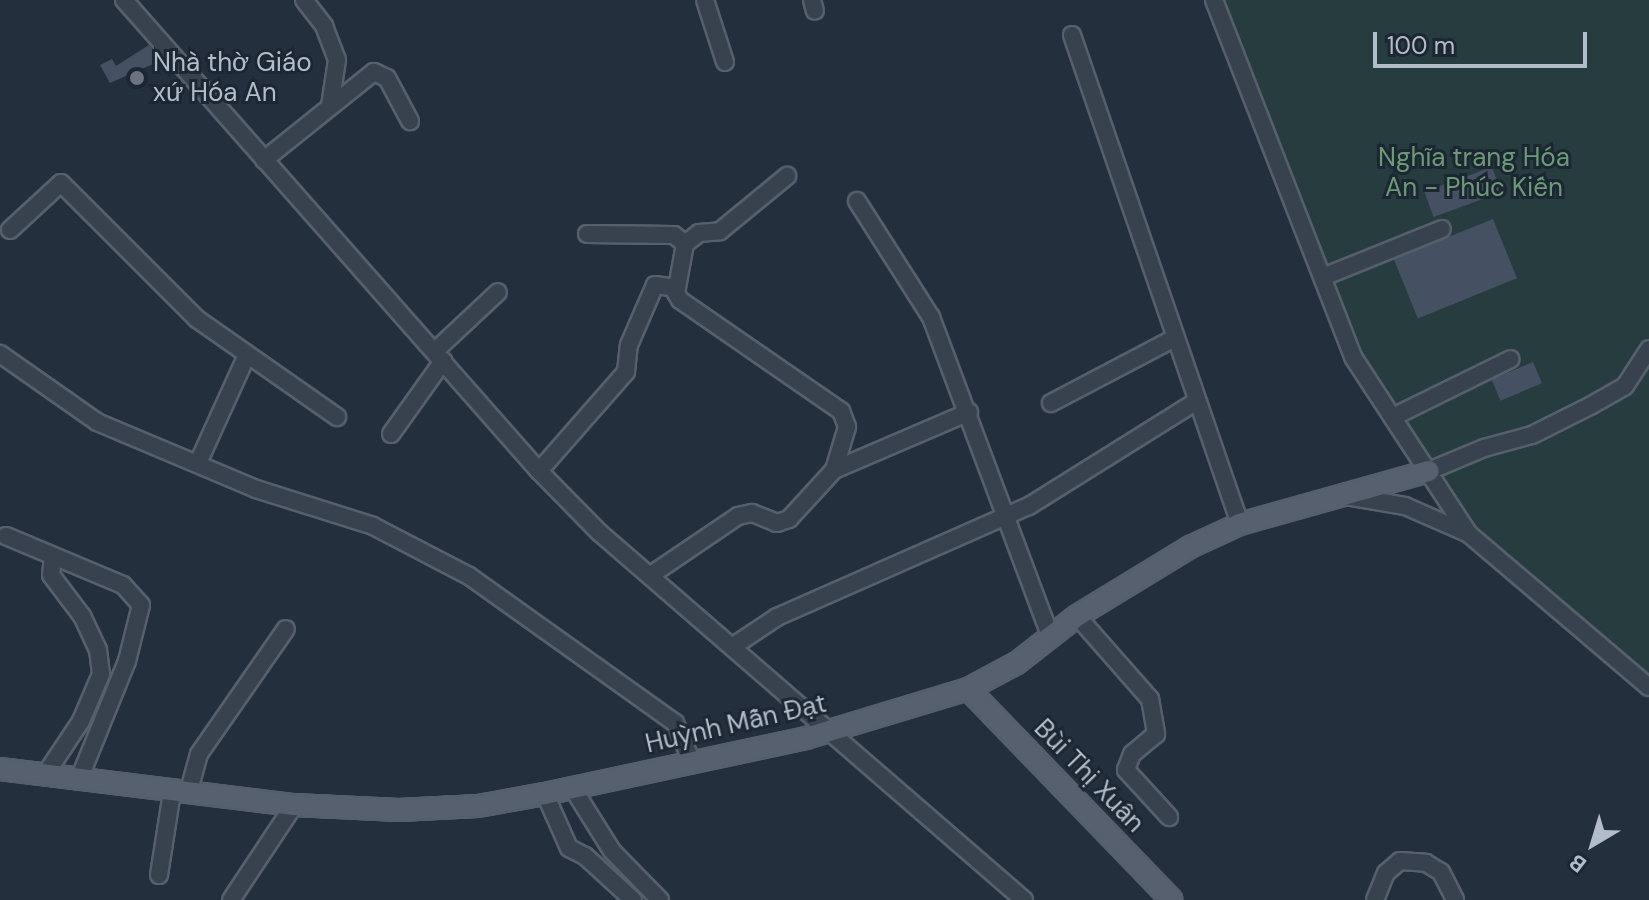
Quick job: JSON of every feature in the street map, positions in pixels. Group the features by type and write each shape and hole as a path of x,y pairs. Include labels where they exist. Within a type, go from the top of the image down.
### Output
{"main road":[{"name":"Huỳnh Mẫn Đạt","path":"0,769 294,805 399,810 478,806 545,794 826,731 968,689 1017,663 1077,616 1190,547 1240,524 1429,471"},
{"name":"Bùi Thị Xuân","path":"968,689 1172,900"}],"street":[{"path":"124,0 539,471 600,533 1024,900"},
{"path":"304,0 324,26 337,60 329,108"},
{"path":"705,0 725,62"},
{"path":"1214,0 1353,357 1469,534"},
{"path":"1072,35 1240,524"},
{"path":"264,160 329,108 381,72 410,121"},
{"path":"787,176 720,231 699,233 685,244 676,288 680,300 841,411 847,435 834,470"},
{"path":"10,230 61,183 197,319 246,357 337,417"},
{"path":"857,201 931,317 1050,636"},
{"path":"1323,277 1442,229"},
{"path":"587,234 674,235 685,244"},
{"path":"539,471 626,372 629,345 655,285 676,288"},
{"path":"391,434 439,356 498,292"},
{"path":"1051,403 1175,338"},
{"path":"1429,471 1484,448 1532,435 1590,406 1625,386 1649,349"},
{"path":"0,354 97,422 256,489 373,526 469,576 675,723 692,762"},
{"path":"198,463 246,357"},
{"path":"1393,417 1511,359"},
{"path":"732,647 777,617 1006,513 1029,506 1197,401"},
{"path":"651,575 738,516 752,513 782,524 834,470 969,412"},
{"path":"1343,495 1405,506 1469,534 1649,687"},
{"path":"6,536 123,585 141,605 127,661 79,779"},
{"path":"45,775 81,721 101,674 98,650 87,625 51,575 53,556"},
{"path":"1077,616 1150,699 1156,734 1132,754 1126,770 1169,817"},
{"path":"159,875 180,793 199,754 286,629"},
{"path":"572,787 612,851 661,899"},
{"path":"545,794 569,848 585,856 633,900"},
{"path":"231,900 294,805"},
{"path":"1375,900 1386,873 1400,861 1426,863 1441,872 1455,900"}],"green space":[{"name":"Nghĩa trang Hóa An - Phúc Kiến","path":"1220,0 1649,0 1649,683 1471,531 1356,354"}],"building":[{"path":"149,45 162,60 110,83 100,65 112,59 116,66"},
{"path":"1492,167 1501,192 1434,217 1424,192"},
{"path":"1493,219 1517,278 1418,318 1394,259"},
{"path":"1533,362 1542,383 1501,401 1492,380"}],"place":[{"name":"Nhà thờ Giáo xứ Hóa An","path":"137,78"}]}
